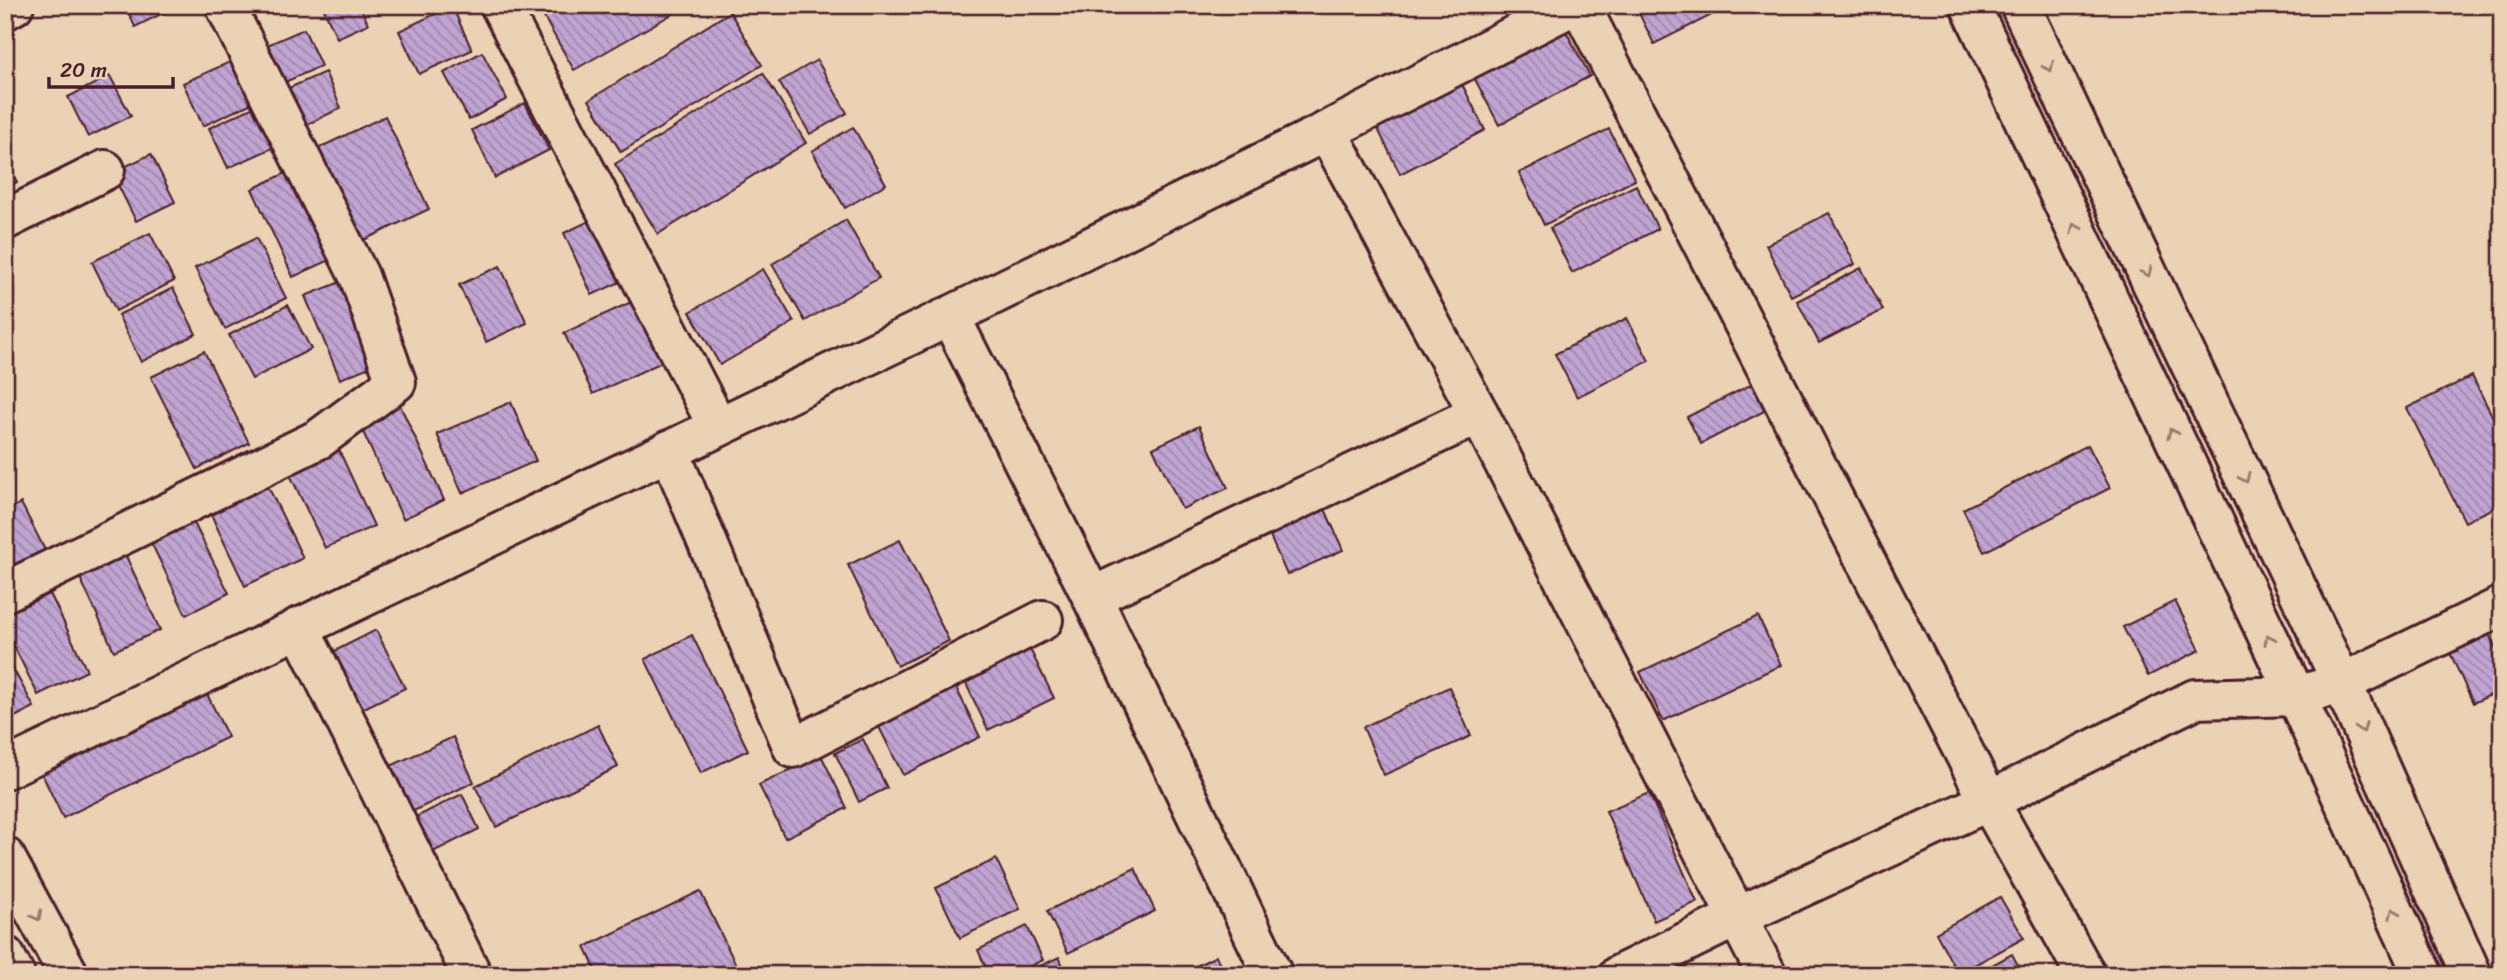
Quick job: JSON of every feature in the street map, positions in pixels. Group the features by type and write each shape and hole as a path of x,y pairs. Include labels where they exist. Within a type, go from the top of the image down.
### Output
{"street":[{"path":"5,10 14,5"},
{"path":"5,592 319,439 396,382 359,276 225,5"},
{"path":"500,5 718,427"},
{"path":"5,769 950,316 1327,131 1574,5"},
{"path":"1580,5 1989,801 2085,975"},
{"path":"1970,5 2296,696 2423,975"},
{"path":"2020,5 2342,683 2472,975"},
{"path":"1327,131 1479,414 1767,975"},
{"path":"5,220 105,170"},
{"path":"950,316 1092,597 1273,975"},
{"path":"1092,597 1479,414"},
{"path":"669,450 793,748 1042,620"},
{"path":"1619,975 1737,917 1989,801 2195,699 2296,696 2342,683 2502,606"},
{"path":"299,627 472,975"},
{"path":"5,857 69,975"},
{"path":"5,956 15,975"}],"building":[{"path":"125,5 179,5 135,27"},
{"path":"322,5 360,5 368,24 337,38"},
{"path":"553,5 688,5 574,70 541,12"},
{"path":"1635,5 1721,5 1724,9 1654,44"},
{"path":"452,6 472,50 419,74 399,31"},
{"path":"730,12 762,65 621,152 589,100"},
{"path":"1560,20 1590,76 1499,125 1469,68"},
{"path":"304,29 321,66 283,83 265,46"},
{"path":"482,52 507,99 469,120 444,73"},
{"path":"817,60 847,113 810,134 779,82"},
{"path":"232,61 252,103 203,126 183,83"},
{"path":"325,72 341,108 306,125 289,88"},
{"path":"763,73 806,143 658,234 615,164"},
{"path":"110,76 131,116 88,137 68,97"},
{"path":"1458,76 1485,130 1400,174 1373,119"},
{"path":"525,103 549,150 495,178 472,130"},
{"path":"258,105 277,146 228,168 209,128"},
{"path":"385,116 429,209 362,241 319,148"},
{"path":"853,127 886,184 845,208 812,151"},
{"path":"1609,129 1635,180 1544,225 1519,173"},
{"path":"151,154 175,202 136,221 112,173"},
{"path":"5,158 17,182 5,188"},
{"path":"290,171 330,260 293,277 252,189"},
{"path":"1636,185 1658,229 1572,273 1550,228"},
{"path":"1829,213 1855,264 1791,296 1766,245"},
{"path":"602,215 631,277 592,295 564,233"},
{"path":"846,220 879,278 805,321 772,264"},
{"path":"150,233 174,281 116,311 92,262"},
{"path":"256,238 286,298 225,329 195,268"},
{"path":"500,266 527,323 486,342 459,285"},
{"path":"1861,268 1883,310 1819,343 1797,301"},
{"path":"763,269 794,322 720,365 690,312"},
{"path":"343,281 377,364 340,379 305,296"},
{"path":"173,288 196,334 141,362 118,315"},
{"path":"644,296 673,357 593,394 564,333"},
{"path":"288,305 311,349 252,379 229,335"},
{"path":"1627,318 1649,361 1577,397 1555,354"},
{"path":"204,351 249,443 197,469 151,377"},
{"path":"2472,376 2502,435 2502,504 2465,522 2407,408"},
{"path":"1754,383 1768,409 1701,444 1687,417"},
{"path":"511,402 536,461 462,493 437,434"},
{"path":"399,403 444,500 403,519 358,421"},
{"path":"1199,426 1228,488 1182,509 1153,448"},
{"path":"333,437 374,526 325,548 283,460"},
{"path":"2088,445 2110,488 1984,552 1963,509"},
{"path":"260,470 303,558 245,586 203,498"},
{"path":"21,503 45,550 5,569 5,511"},
{"path":"1325,509 1343,550 1287,575 1269,534"},
{"path":"189,513 229,593 186,615 147,534"},
{"path":"900,540 949,641 897,666 848,565"},
{"path":"120,543 160,630 114,651 74,565"},
{"path":"46,585 87,671 38,695 5,628 5,605"},
{"path":"2175,601 2200,650 2148,676 2123,627"},
{"path":"1758,616 1781,665 1663,721 1640,672"},
{"path":"376,630 405,688 348,716 319,659"},
{"path":"2489,634 2502,663 2502,690 2473,703 2450,653"},
{"path":"692,635 748,750 701,773 645,659"},
{"path":"1025,639 1054,698 988,730 960,671"},
{"path":"5,654 34,707 5,722"},
{"path":"951,677 980,737 903,775 873,715"},
{"path":"1449,687 1471,736 1384,775 1363,727"},
{"path":"206,692 228,737 63,818 41,772"},
{"path":"598,725 618,767 496,827 475,786"},
{"path":"453,737 474,782 401,817 380,771"},
{"path":"863,739 887,788 859,802 835,753"},
{"path":"821,755 847,808 785,838 759,785"},
{"path":"1649,793 1697,902 1654,921 1606,811"},
{"path":"462,794 479,829 427,855 410,820"},
{"path":"996,859 1020,909 960,938 936,888"},
{"path":"1135,868 1155,911 1068,953 1047,911"},
{"path":"700,891 739,971 733,975 598,975 585,947"},
{"path":"2000,897 2024,938 1958,974 1936,933"},
{"path":"1027,926 1043,960 1013,975 989,975 978,950"},
{"path":"2012,954 2023,975 1974,975"},
{"path":"1216,956 1225,975 1178,975"},
{"path":"1059,957 1067,975 1022,975"}]}
